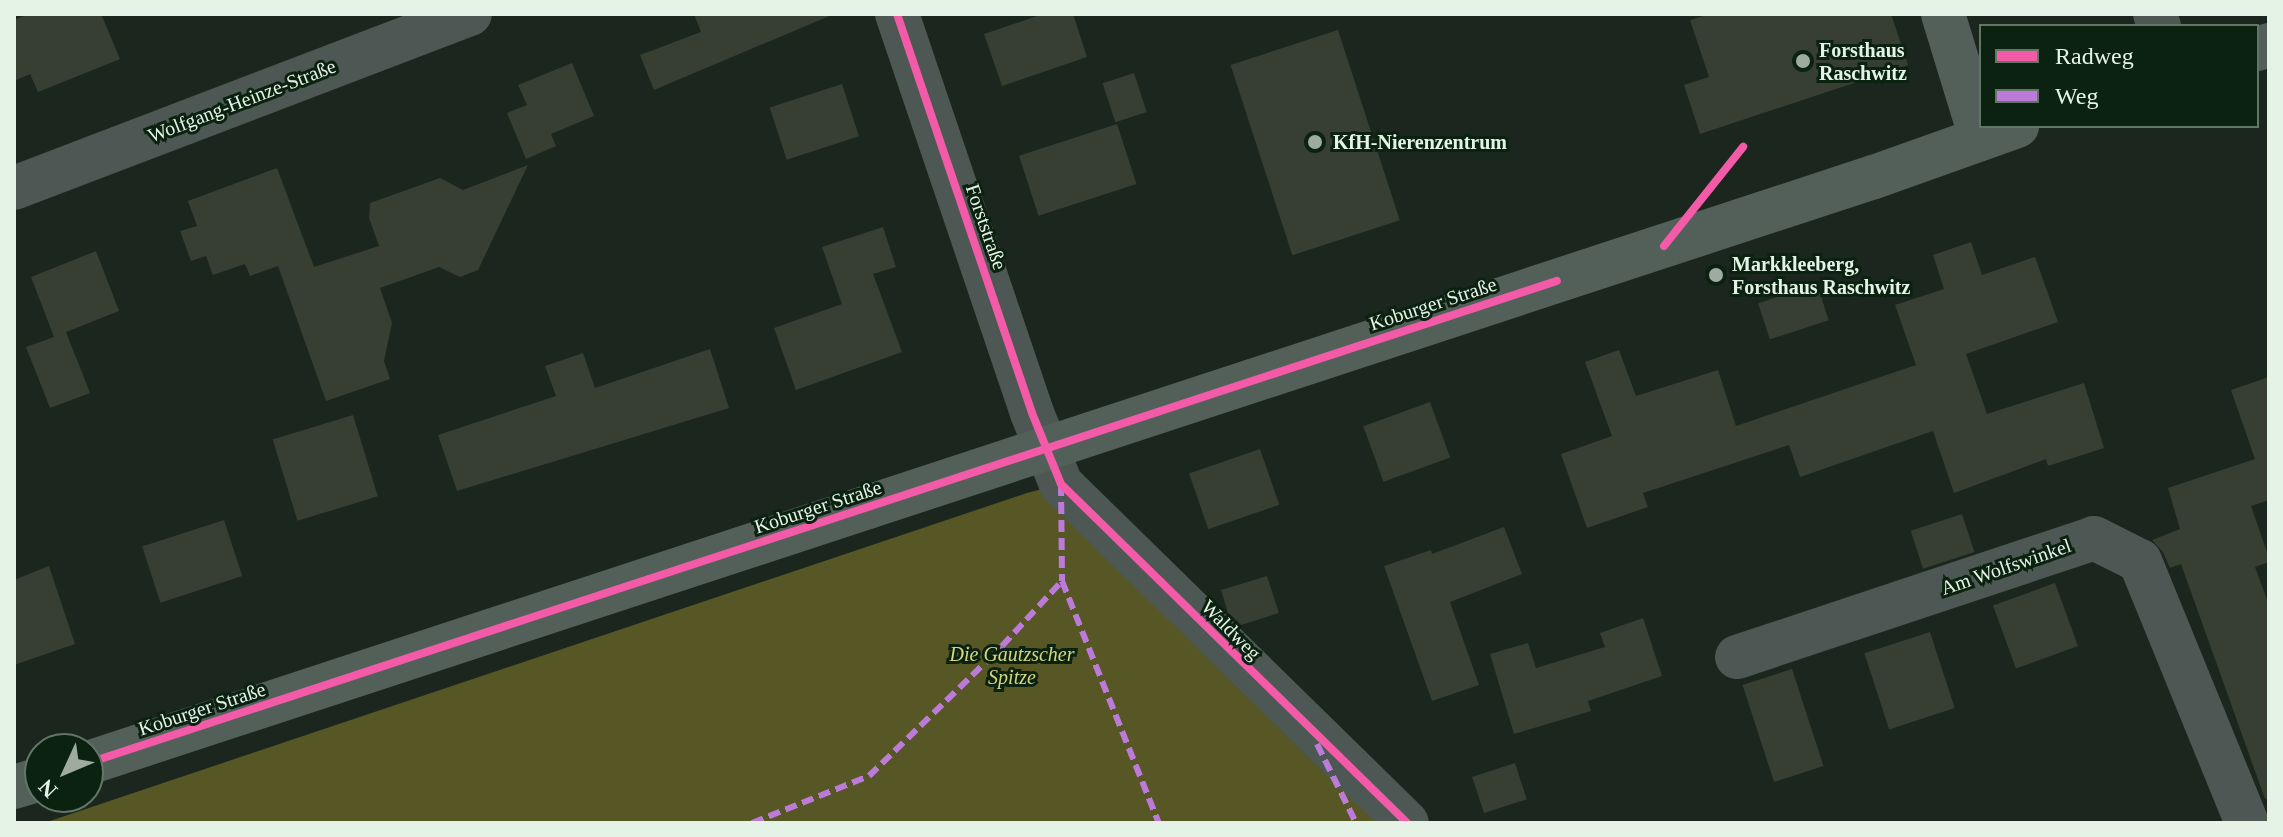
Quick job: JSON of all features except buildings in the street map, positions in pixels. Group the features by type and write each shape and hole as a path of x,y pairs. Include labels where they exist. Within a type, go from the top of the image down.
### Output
{"main road":[{"path":"1943,14 1979,90"},
{"name":"Koburger Straße","path":"104,758 1874,177 1999,132"}],"street":[{"name":"Wolfgang-Heinze-Straße","path":"14,188 470,14"},
{"name":"Forststraße","path":"897,14 1046,449"},
{"name":"Waldweg","path":"1046,449 1061,484 1407,823"},
{"name":"Am Wolfswinkel","path":"1737,657 2094,538 2140,561 2247,823"}],"green space":[{"name":"Die Gautzscher Spitze","path":"1061,484 1407,823 44,823 74,813 104,813 104,803"}],"marked path":[{"path":"1061,484 1062,581 1159,823"},
{"path":"752,823 869,776 1002,646 1062,581"},
{"path":"1317,744 1356,823"}],"cycle path":[{"path":"897,14 1032,413 1061,484 1407,823"},
{"path":"1664,246 1743,147"},
{"path":"104,758 1557,281"}],"place":[{"name":"Forsthaus Raschwitz","path":"1803,61"},
{"name":"KfH-Nierenzentrum","path":"1315,142"},
{"name":"Markkleeberg, Forsthaus Raschwitz","path":"1716,275"}]}
